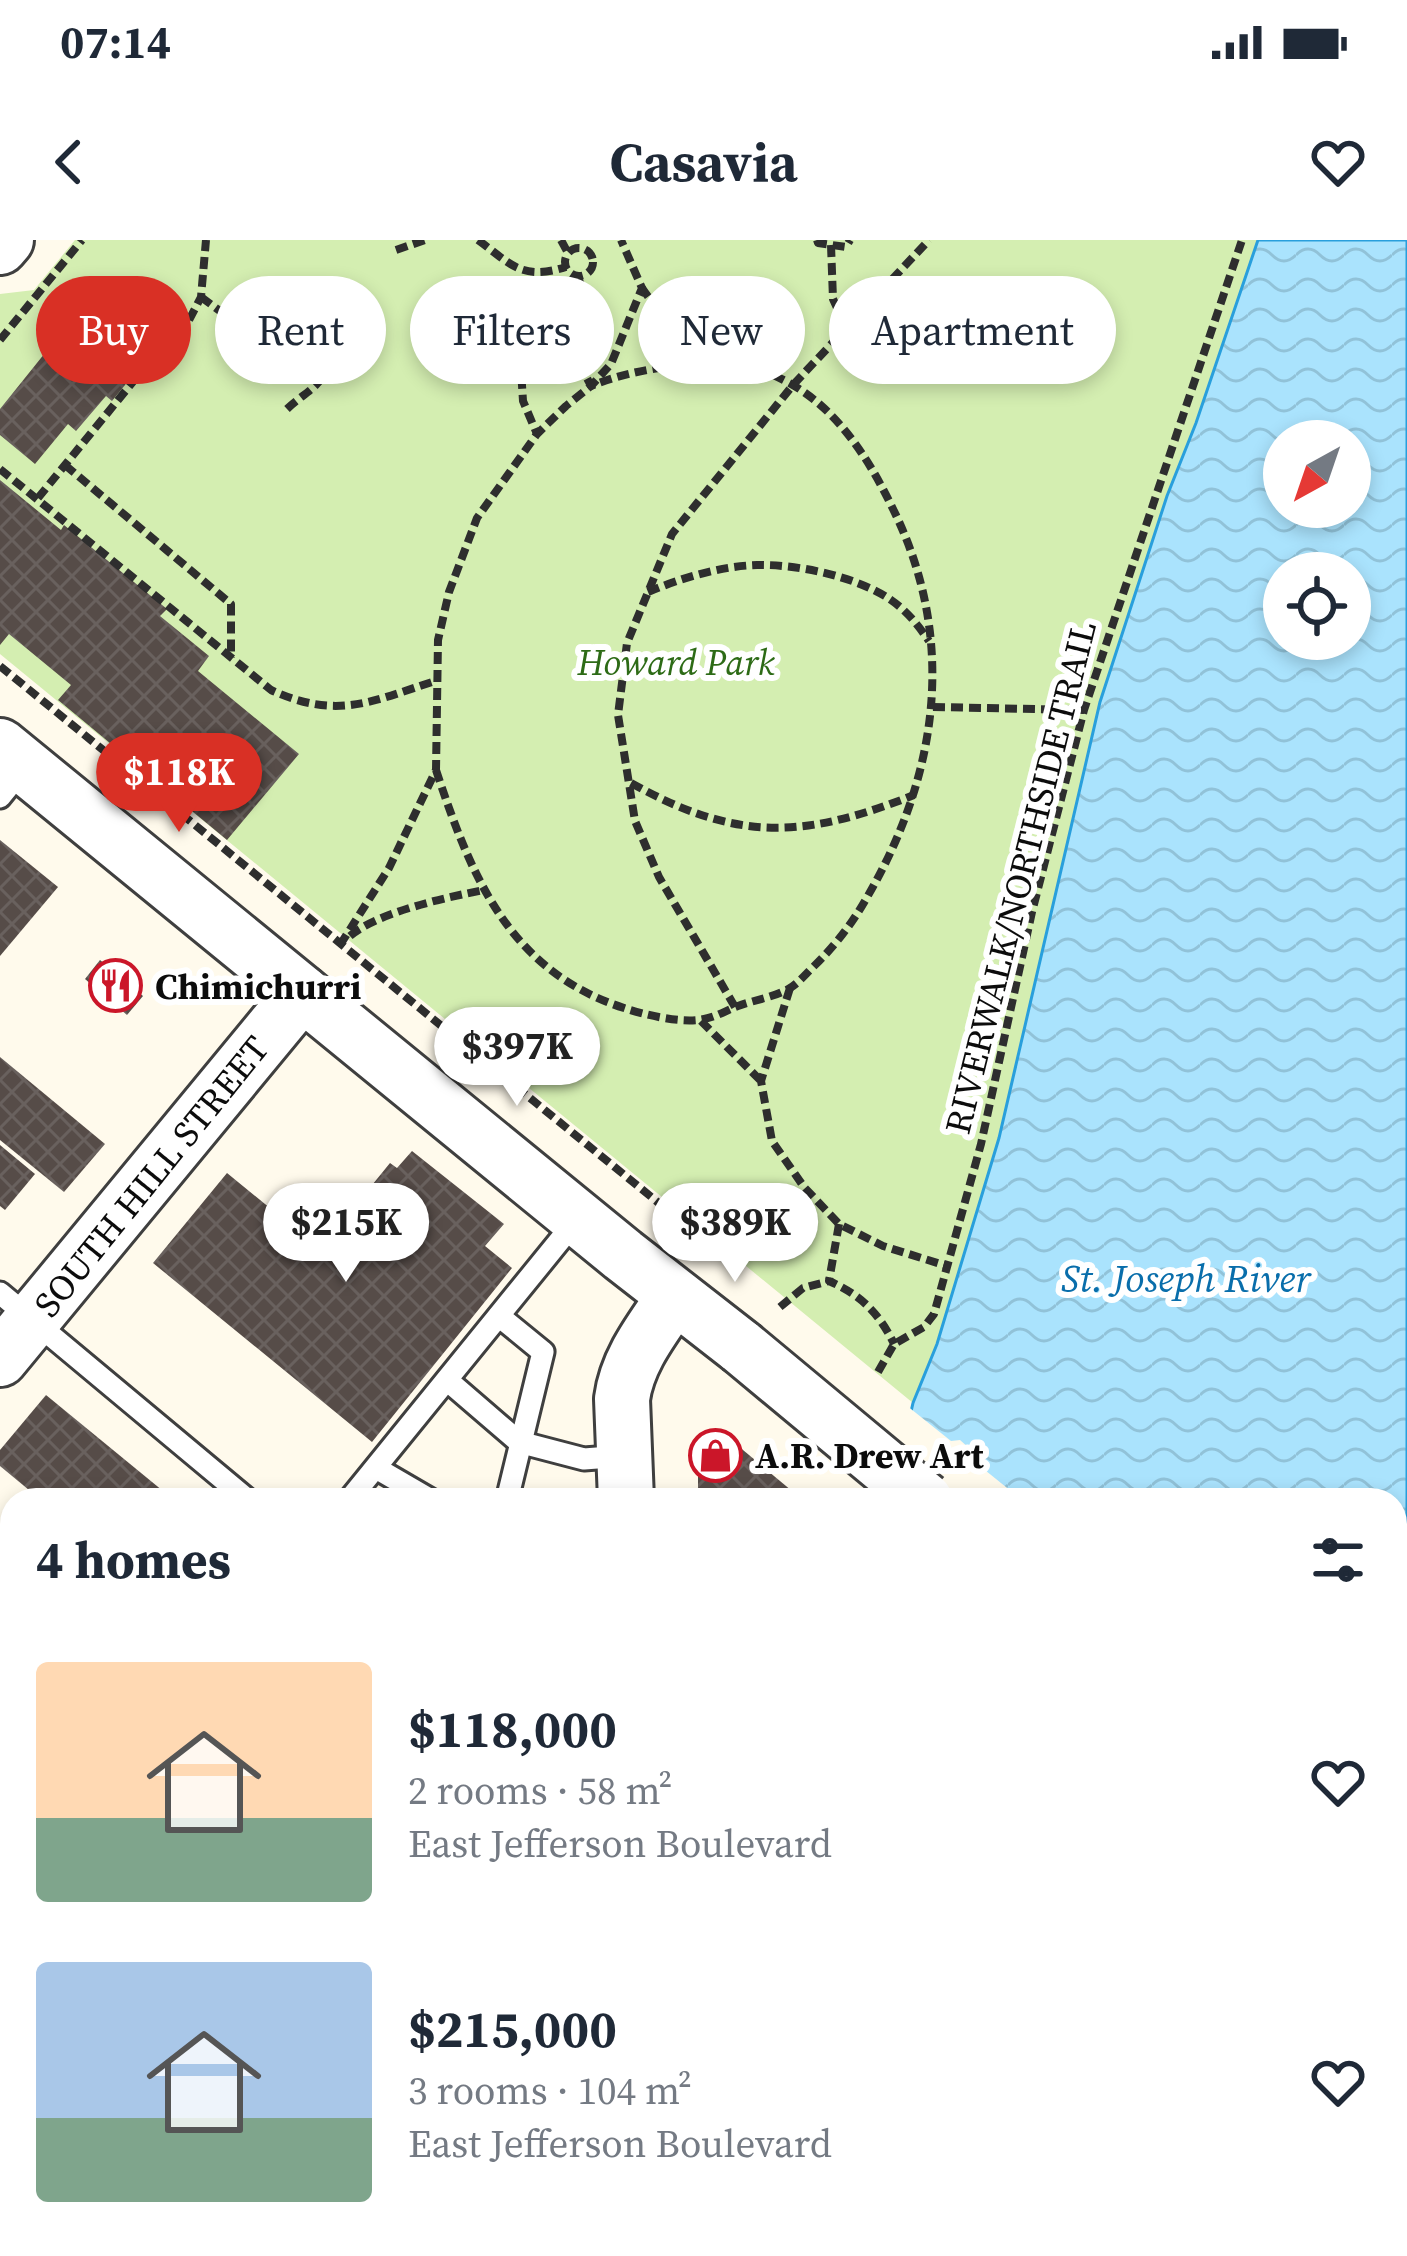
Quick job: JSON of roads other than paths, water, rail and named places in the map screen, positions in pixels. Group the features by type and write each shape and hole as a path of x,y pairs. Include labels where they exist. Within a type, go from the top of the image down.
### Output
{"street":[{"path":"8,770 302,993 911,1488"},
{"name":"SOUTH HILL STREET","path":"11,1324 302,993"},
{"path":"625,1478 624,1383 674,1297"}],"lane":[{"path":"359,1488 578,1217"},
{"path":"499,1316 543,1352 509,1488"},
{"path":"11,1324 232,1488"},
{"path":"447,1380 519,1442 584,1459 625,1478"},
{"path":"376,1468 410,1488"}],"water":[{"name":"St. Joseph River","path":"1258,240 1407,240 1407,1488 894,1488 913,1403 937,1344 999,1138 1100,702"}],"place":[{"name":"Chimichurri","path":"116,986"},
{"name":"A.R. Drew Art","path":"716,1455"}],"park label":[{"name":"Howard Park","path":"676,662"}]}
